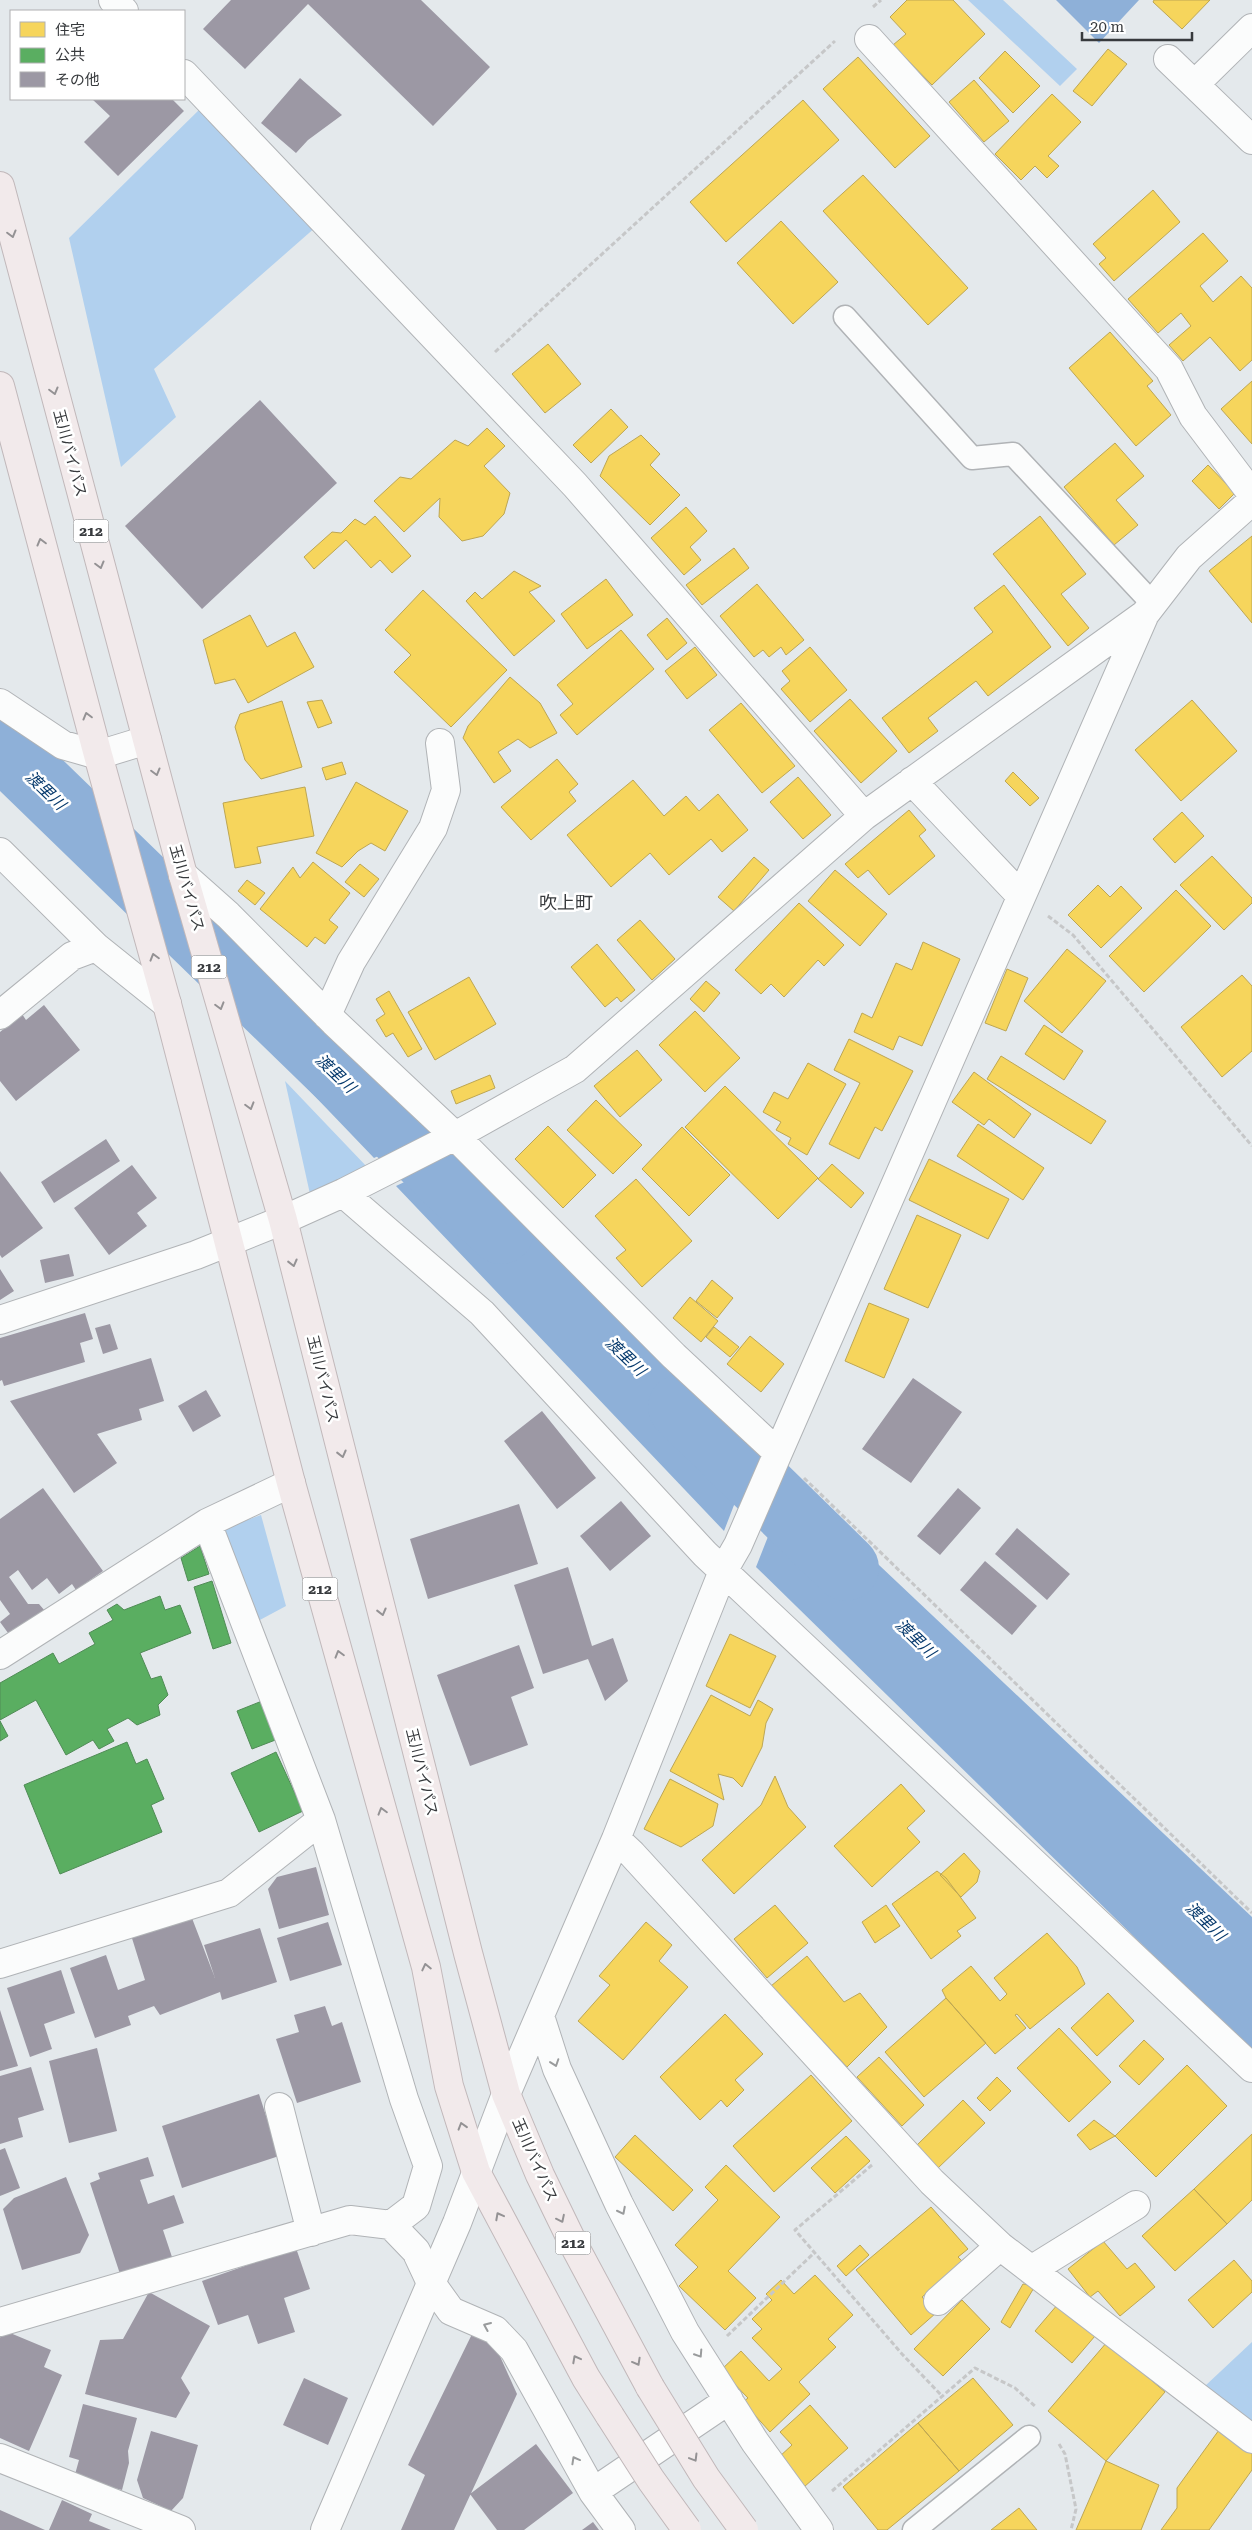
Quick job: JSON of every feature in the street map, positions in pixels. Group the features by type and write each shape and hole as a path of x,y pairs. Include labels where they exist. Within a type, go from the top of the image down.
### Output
{"highway":[{"name":"玉川バイパス","path":"0,186 148,740 182,875 282,1220 468,1953 506,2094 540,2175 575,2247 650,2387 706,2478 744,2530"},
{"name":"212","path":"0,386 98,755 167,1004 291,1483 426,1967 449,2086 476,2172 586,2378 651,2480 687,2530"}],"street":[{"path":"113,0 123,10"},
{"path":"868,26 1169,369 1193,416 1252,494"},
{"path":"1195,84 1252,28"},
{"path":"1168,58 1252,140"},
{"path":"185,75 575,485 864,816"},
{"path":"325,2530 431,2283 506,2094 616,1839 723,1571 738,1545 1021,896 1149,609 1189,557 1252,501"},
{"path":"0,1320 196,1255 282,1220 343,1193 455,1136 575,1069 864,816 1149,609"},
{"path":"0,703 63,745 98,755 148,740"},
{"path":"327,1015 351,962 433,828 446,790 440,743"},
{"path":"912,781 1021,896"},
{"path":"0,852 96,947 167,1004"},
{"path":"182,875 228,915 327,1015 455,1136 674,1356 778,1453"},
{"path":"0,1015 72,956 96,947"},
{"path":"343,1193 482,1313 705,1554 1252,2068"},
{"path":"0,1655 207,1523 291,1483"},
{"path":"0,2322 350,2220 391,2224 416,2206 428,2166 404,2099 322,1820 207,1523"},
{"path":"0,1964 229,1892 322,1820"},
{"path":"616,1839 632,1854 896,2145 932,2182 1000,2246 1252,2438"},
{"path":"540,2016 557,2069 619,2204 685,2332 755,2442 812,2522"},
{"path":"279,2107 311,2232"},
{"path":"1031,2270 1136,2206"},
{"path":"391,2224 416,2251 431,2283 450,2311 495,2330 514,2350 592,2492 621,2530"},
{"path":"938,2301 1000,2246"},
{"path":"592,2492 728,2400"},
{"path":"0,2458 181,2530"}],"lane":[{"path":"845,318 972,458 1014,454 1149,609"},
{"path":"914,2530 1028,2437"}],"path":[{"path":"868,26 881,0"},
{"path":"470,375 839,38"},
{"path":"1021,896 1073,935 1252,1146"},
{"path":"778,1453 1252,1913"},
{"path":"896,2145 795,2230 942,2396"},
{"path":"724,2339 814,2252"},
{"path":"812,2522 942,2396 975,2368 1015,2388 1039,2410"},
{"path":"1057,2440 1065,2454 1076,2509 1071,2530"}],"shaded area":[{"path":"968,0 1003,0 1077,69 1060,86"},
{"path":"203,106 317,226 154,369 176,417 121,467 69,238"},
{"path":"285,1081 368,1168 310,1194"},
{"path":"261,1515 286,1606 258,1621 223,1529"},
{"path":"1252,2342 1252,2421 1205,2386"}],"water":[{"path":"1056,0 1139,0 1099,43"},
{"path":"263,987 424,1135 374,1158 283,1063"},
{"path":"455,1158 756,1448 724,1531 396,1186"},
{"path":"790,1481 1252,1917 1252,2052 756,1567"}],"building: 住宅":[{"path":"907,0 953,0 985,34 932,85 893,45 906,34 890,17"},
{"path":"1154,0 1210,0 1182,29 1153,2"},
{"path":"1108,49 1127,64 1092,106 1073,91"},
{"path":"1005,51 1040,86 1013,113 979,78"},
{"path":"858,57 930,136 895,168 823,89"},
{"path":"974,80 1009,121 984,142 949,102"},
{"path":"1052,94 1081,122 1048,156 1059,166 1047,178 1035,166 1021,180 995,154"},
{"path":"803,100 839,140 726,242 690,202"},
{"path":"863,175 968,288 928,325 823,211"},
{"path":"1153,190 1180,222 1114,281 1099,264 1106,258 1093,244"},
{"path":"781,221 838,282 793,324 737,263"},
{"path":"1203,233 1228,261 1200,286 1213,302 1241,276 1252,288 1252,360 1240,371 1210,337 1183,361 1169,345 1191,326 1181,313 1158,333 1128,299"},
{"path":"1110,332 1153,381 1147,386 1171,415 1136,446 1069,368"},
{"path":"548,344 581,384 545,413 512,374"},
{"path":"1252,381 1252,444 1221,409"},
{"path":"611,409 628,427 591,463 573,445"},
{"path":"487,428 505,446 484,466 510,493 504,514 483,536 462,541 439,517 440,498 404,532 374,501 400,477 411,479 455,440 468,446"},
{"path":"641,435 660,454 650,465 680,495 650,525 600,476 609,456"},
{"path":"1115,443 1144,476 1116,500 1138,525 1114,545 1064,487"},
{"path":"1208,465 1235,493 1219,509 1192,481"},
{"path":"686,507 707,531 690,547 701,560 684,575 651,538"},
{"path":"375,516 411,556 392,573 380,560 371,568 346,540 314,569 304,557 332,532 341,533 355,519 365,525"},
{"path":"1040,516 1086,574 1061,594 1089,628 1068,646 993,554"},
{"path":"1252,536 1252,623 1209,571"},
{"path":"734,548 749,568 702,605 686,585"},
{"path":"514,571 541,586 529,592 555,621 514,656 466,601 475,592 482,599"},
{"path":"606,579 633,615 587,649 561,614"},
{"path":"757,584 804,640 786,655 781,647 769,657 763,650 754,657 720,616"},
{"path":"1004,585 1051,647 988,696 976,681 928,718 938,731 909,753 882,718 993,632 974,608"},
{"path":"423,590 507,670 451,727 394,672 411,655 385,630"},
{"path":"250,615 267,647 295,632 314,667 248,703 235,679 215,684 203,640"},
{"path":"667,618 687,643 667,660 647,635"},
{"path":"621,630 654,669 577,735 560,715 573,704 557,685"},
{"path":"695,647 717,675 687,699 665,671"},
{"path":"810,647 847,690 810,722 781,689 790,681 782,671"},
{"path":"510,677 540,703 557,733 530,748 518,739 498,752 511,771 494,783 463,738 468,726"},
{"path":"850,699 897,751 861,783 814,731"},
{"path":"322,700 332,723 318,728 307,702"},
{"path":"1192,700 1237,751 1181,801 1135,750"},
{"path":"282,701 302,767 261,779 245,760 235,727 240,714"},
{"path":"741,703 795,766 762,793 709,730"},
{"path":"557,759 578,784 569,792 576,801 531,840 501,807"},
{"path":"342,762 346,774 326,780 322,768"},
{"path":"1013,772 1039,798 1030,806 1005,781"},
{"path":"798,777 831,815 803,839 770,802"},
{"path":"633,780 664,816 686,796 699,811 718,794 748,830 722,852 711,839 669,875 650,853 611,887 567,835"},
{"path":"356,782 408,811 385,851 371,843 358,851 342,867 316,853"},
{"path":"305,787 314,836 257,847 261,863 235,868 223,803"},
{"path":"909,810 926,830 919,836 935,856 889,895 868,870 858,878 845,864"},
{"path":"1182,812 1204,836 1175,863 1153,839"},
{"path":"1212,856 1252,898 1252,903 1224,930 1180,885"},
{"path":"754,857 769,870 734,911 718,897"},
{"path":"313,862 350,893 329,920 338,927 325,944 315,937 307,947 260,909 293,867 300,878"},
{"path":"360,864 379,879 364,897 345,882"},
{"path":"835,870 887,914 860,946 808,901"},
{"path":"247,880 265,893 255,905 238,891"},
{"path":"1098,885 1110,897 1121,886 1142,908 1101,948 1068,915"},
{"path":"1176,890 1211,926 1144,992 1109,956"},
{"path":"799,903 844,945 824,966 818,960 784,997 771,984 761,994 735,970"},
{"path":"640,920 675,959 652,980 617,940"},
{"path":"923,942 960,959 922,1046 899,1036 893,1050 854,1032 862,1013 872,1018 896,963 912,970"},
{"path":"597,944 635,990 621,1002 617,997 605,1007 571,967"},
{"path":"1067,949 1106,981 1062,1033 1024,1001"},
{"path":"1007,969 1028,978 1006,1031 985,1023"},
{"path":"1242,975 1252,986 1252,1051 1222,1077 1181,1027"},
{"path":"469,977 496,1024 435,1060 408,1012"},
{"path":"706,981 720,993 704,1012 690,999"},
{"path":"389,991 422,1049 408,1057 393,1033 386,1037 376,1020 385,1014 376,999"},
{"path":"695,1011 740,1058 705,1092 659,1045"},
{"path":"1044,1025 1083,1051 1064,1080 1025,1054"},
{"path":"849,1039 913,1071 882,1131 875,1127 859,1159 829,1144 860,1083 834,1070"},
{"path":"637,1050 662,1080 620,1117 594,1086"},
{"path":"1001,1056 1106,1121 1091,1144 987,1079"},
{"path":"808,1063 846,1084 807,1155 788,1144 791,1138 776,1130 781,1122 763,1112 774,1092 788,1099"},
{"path":"974,1072 1031,1114 1014,1138 989,1119 984,1125 952,1102"},
{"path":"490,1075 495,1088 456,1104 451,1091"},
{"path":"725,1086 818,1178 778,1219 685,1127"},
{"path":"596,1100 642,1145 613,1174 567,1130"},
{"path":"978,1124 1044,1168 1023,1200 957,1156"},
{"path":"548,1126 596,1175 563,1208 515,1159"},
{"path":"682,1127 730,1175 689,1216 642,1169"},
{"path":"929,1159 1009,1199 988,1239 909,1200"},
{"path":"832,1164 864,1193 851,1208 818,1179"},
{"path":"636,1179 692,1241 642,1287 616,1258 626,1250 595,1216"},
{"path":"917,1215 961,1235 928,1308 884,1289"},
{"path":"712,1280 733,1298 717,1318 696,1301"},
{"path":"690,1297 718,1321 701,1342 673,1318"},
{"path":"869,1303 909,1319 884,1378 845,1361"},
{"path":"714,1327 739,1347 730,1357 706,1337"},
{"path":"750,1336 784,1364 761,1392 727,1364"},
{"path":"730,1634 776,1656 750,1708 706,1686"},
{"path":"711,1695 750,1716 758,1700 773,1709 766,1723 762,1747 742,1787 733,1778 718,1774 724,1800 670,1771"},
{"path":"775,1776 788,1807 806,1827 734,1894 702,1860 761,1805"},
{"path":"670,1779 718,1804 713,1826 681,1847 644,1829"},
{"path":"901,1784 925,1811 907,1828 920,1842 872,1887 834,1846"},
{"path":"964,1853 980,1871 977,1882 961,1897 940,1875"},
{"path":"937,1871 946,1878 976,1918 957,1931 961,1936 931,1959 892,1904"},
{"path":"775,1905 808,1943 767,1978 734,1939"},
{"path":"886,1905 900,1926 875,1943 862,1922"},
{"path":"646,1922 672,1945 659,1961 688,1987 623,2060 578,2021 610,1985 599,1976"},
{"path":"1047,1933 1077,1967 1085,1984 1030,2029 1017,2014 1015,2015 1026,2028 995,2054 946,1998 942,1990 971,1966 1000,2001 1007,1994 994,1978"},
{"path":"807,1956 844,2002 860,1993 887,2027 847,2067 771,1986"},
{"path":"1108,1993 1134,2021 1097,2056 1071,2028"},
{"path":"946,1998 986,2043 924,2097 885,2052"},
{"path":"725,2014 763,2054 735,2080 744,2090 727,2107 721,2100 700,2120 660,2077"},
{"path":"1059,2028 1111,2082 1069,2122 1017,2068"},
{"path":"1144,2040 1164,2059 1139,2085 1119,2066"},
{"path":"879,2057 924,2105 902,2126 857,2077"},
{"path":"1187,2065 1227,2106 1156,2177 1115,2136"},
{"path":"811,2075 852,2121 774,2192 733,2146"},
{"path":"997,2077 1011,2091 990,2111 977,2098"},
{"path":"963,2100 985,2123 938,2168 916,2146"},
{"path":"1094,2120 1115,2136 1090,2150 1077,2135"},
{"path":"1252,2134 1252,2200 1227,2224 1194,2189"},
{"path":"635,2135 693,2190 673,2211 615,2157"},
{"path":"846,2136 870,2161 835,2193 811,2168"},
{"path":"726,2165 780,2217 728,2271 756,2298 725,2330 679,2286 698,2267 675,2245 718,2200 705,2187"},
{"path":"1194,2189 1227,2224 1175,2271 1142,2236"},
{"path":"931,2207 968,2249 958,2257 963,2262 922,2297 936,2313 911,2335 856,2270"},
{"path":"1103,2241 1127,2269 1135,2263 1155,2287 1120,2316 1098,2291 1090,2297 1068,2269"},
{"path":"860,2245 869,2255 846,2276 837,2266"},
{"path":"1234,2260 1252,2281 1252,2292 1213,2328 1188,2300"},
{"path":"815,2275 853,2315 828,2339 836,2347 799,2382 810,2394 770,2432 743,2402 748,2398 721,2370 741,2351 769,2381 782,2369 752,2338 762,2329 752,2319 772,2300 766,2294 781,2280 794,2294"},
{"path":"1023,2284 1035,2286 1010,2328 1001,2322"},
{"path":"962,2300 990,2329 943,2376 914,2349"},
{"path":"1058,2304 1095,2336 1072,2363 1035,2331"},
{"path":"1107,2342 1165,2392 1106,2461 1048,2411"},
{"path":"973,2378 1013,2425 959,2471 918,2423"},
{"path":"810,2405 848,2448 804,2487 778,2458 792,2445 780,2432"},
{"path":"918,2423 959,2471 887,2530 878,2530 843,2487"},
{"path":"1219,2430 1252,2453 1252,2470 1209,2530 1161,2530 1177,2508 1177,2488"},
{"path":"1106,2461 1159,2485 1141,2530 1076,2530"},
{"path":"1019,2508 1037,2530 991,2530"}],"building: 公共":[{"path":"200,1546 209,1574 188,1581 181,1558"},
{"path":"212,1581 231,1643 213,1649 194,1587"},
{"path":"160,1596 165,1610 180,1605 191,1633 140,1653 151,1679 161,1676 168,1695 158,1705 160,1715 137,1725 128,1718 107,1729 114,1741 99,1749 93,1740 66,1755 36,1700 0,1720 0,1683 53,1653 59,1664 95,1644 89,1633 113,1620 107,1610 117,1604 124,1610"},
{"path":"262,1701 278,1739 252,1749 237,1711"},
{"path":"0,1721 8,1736 0,1741"},
{"path":"127,1742 136,1764 147,1759 164,1799 151,1805 162,1832 60,1874 24,1785"},
{"path":"276,1752 303,1811 259,1832 231,1773"}],"building: その他":[{"path":"231,0 421,0 490,67 433,126 308,4 245,69 203,29"},
{"path":"300,78 342,115 308,140 296,153 261,123"},
{"path":"93,100 173,100 184,111 118,176 84,142 110,116"},
{"path":"260,400 337,483 202,609 125,526"},
{"path":"44,1005 80,1050 16,1101 0,1081 0,1032 22,1014 26,1020"},
{"path":"106,1139 120,1161 54,1203 41,1182"},
{"path":"132,1165 157,1198 137,1213 147,1226 109,1255 74,1208"},
{"path":"0,1171 43,1228 2,1258 0,1255"},
{"path":"69,1254 74,1276 45,1283 40,1260"},
{"path":"0,1269 14,1291 0,1300"},
{"path":"85,1313 93,1339 80,1343 85,1362 4,1386 2,1380 0,1381 0,1338"},
{"path":"110,1324 118,1349 103,1354 95,1328"},
{"path":"151,1358 164,1401 139,1409 142,1420 97,1434 117,1463 74,1493 10,1401"},
{"path":"913,1378 962,1412 911,1483 862,1449"},
{"path":"206,1390 221,1416 193,1432 178,1406"},
{"path":"542,1411 596,1478 557,1509 504,1441"},
{"path":"43,1488 103,1571 76,1590 72,1584 59,1594 47,1578 32,1590 18,1570 9,1577 28,1604 39,1604 45,1611 11,1637 0,1622 10,1614 0,1600 0,1519"},
{"path":"958,1488 981,1508 940,1555 917,1536"},
{"path":"621,1501 651,1536 610,1571 580,1536"},
{"path":"519,1504 538,1564 428,1599 410,1539"},
{"path":"1017,1528 1070,1574 1047,1600 995,1554"},
{"path":"985,1561 1037,1606 1012,1635 960,1590"},
{"path":"568,1567 592,1646 613,1638 628,1681 605,1701 588,1659 543,1674 514,1585"},
{"path":"519,1645 534,1688 511,1697 528,1745 470,1766 437,1675"},
{"path":"316,1867 329,1915 279,1929 268,1889 277,1877"},
{"path":"190,1913 215,1978 204,1945 260,1928 277,1982 222,2000 220,1992 160,2015 154,2006 128,2016 131,2025 95,2038 70,1968 106,1955 118,1990 145,1980 131,1935"},
{"path":"328,1922 342,1965 290,1981 277,1938"},
{"path":"61,1970 75,2013 44,2024 52,2049 30,2057 7,1988"},
{"path":"325,2006 332,2026 342,2022 361,2082 297,2103 276,2039 299,2032 294,2015"},
{"path":"0,2010 18,2066 0,2071"},
{"path":"97,2048 117,2131 69,2143 49,2061"},
{"path":"31,2067 44,2110 18,2118 23,2137 0,2144 0,2076"},
{"path":"259,2094 279,2156 182,2188 162,2126"},
{"path":"5,2148 20,2188 0,2196 0,2150"},
{"path":"148,2157 154,2176 140,2180 148,2204 174,2195 184,2223 163,2230 172,2257 120,2274 90,2183 100,2179 98,2173"},
{"path":"66,2177 89,2235 80,2253 22,2270 3,2209 14,2198"},
{"path":"296,2248 310,2289 284,2298 295,2332 258,2344 248,2315 218,2325 202,2281"},
{"path":"149,2292 210,2326 181,2378 190,2393 176,2418 85,2394 100,2340 123,2339"},
{"path":"3,2330 51,2350 44,2367 62,2375 29,2451 0,2438 0,2338"},
{"path":"473,2332 494,2343 517,2394 454,2530 401,2530 425,2475 408,2465"},
{"path":"304,2378 348,2398 328,2445 283,2425"},
{"path":"83,2404 137,2418 128,2451 129,2463 122,2490 74,2478 79,2460 69,2457"},
{"path":"151,2431 198,2445 183,2498 171,2511 143,2498 137,2480"},
{"path":"536,2444 573,2493 524,2530 497,2530 470,2494"},
{"path":"62,2500 92,2514 89,2521 111,2530 49,2530"},
{"path":"0,2510 45,2530 0,2530"},
{"path":"593,2522 599,2530 582,2530"}],"waterway":[{"name":"渡里川","path":"0,745 501,1231"},
{"name":"渡里川","path":"681,1407 846,1568"}],"district":[{"name":"吹上町","path":"566,903"}]}
